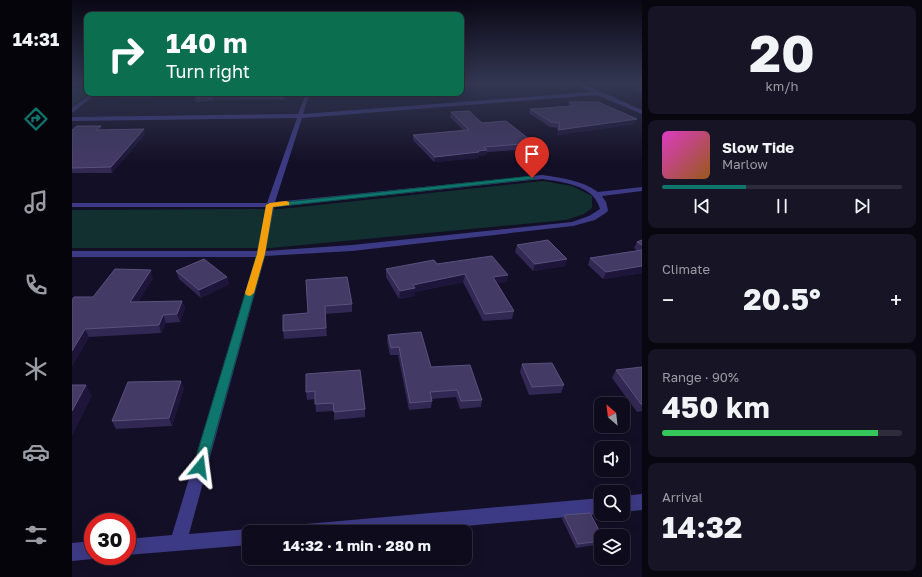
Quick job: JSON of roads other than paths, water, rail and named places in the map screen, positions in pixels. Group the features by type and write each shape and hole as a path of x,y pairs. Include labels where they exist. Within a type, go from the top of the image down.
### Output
{"street":[{"path":"178,543 261,254 270,205 303,110"},
{"path":"72,119 301,116 380,110"},
{"path":"72,205 270,205 542,177 573,182 598,194 604,203 604,210 592,218 573,224 352,248 261,254 72,254"},
{"path":"598,194 642,189"},
{"path":"630,503 642,502"},
{"path":"385,525 594,507"},
{"path":"136,546 242,538"},
{"path":"72,552 84,551"}]}
